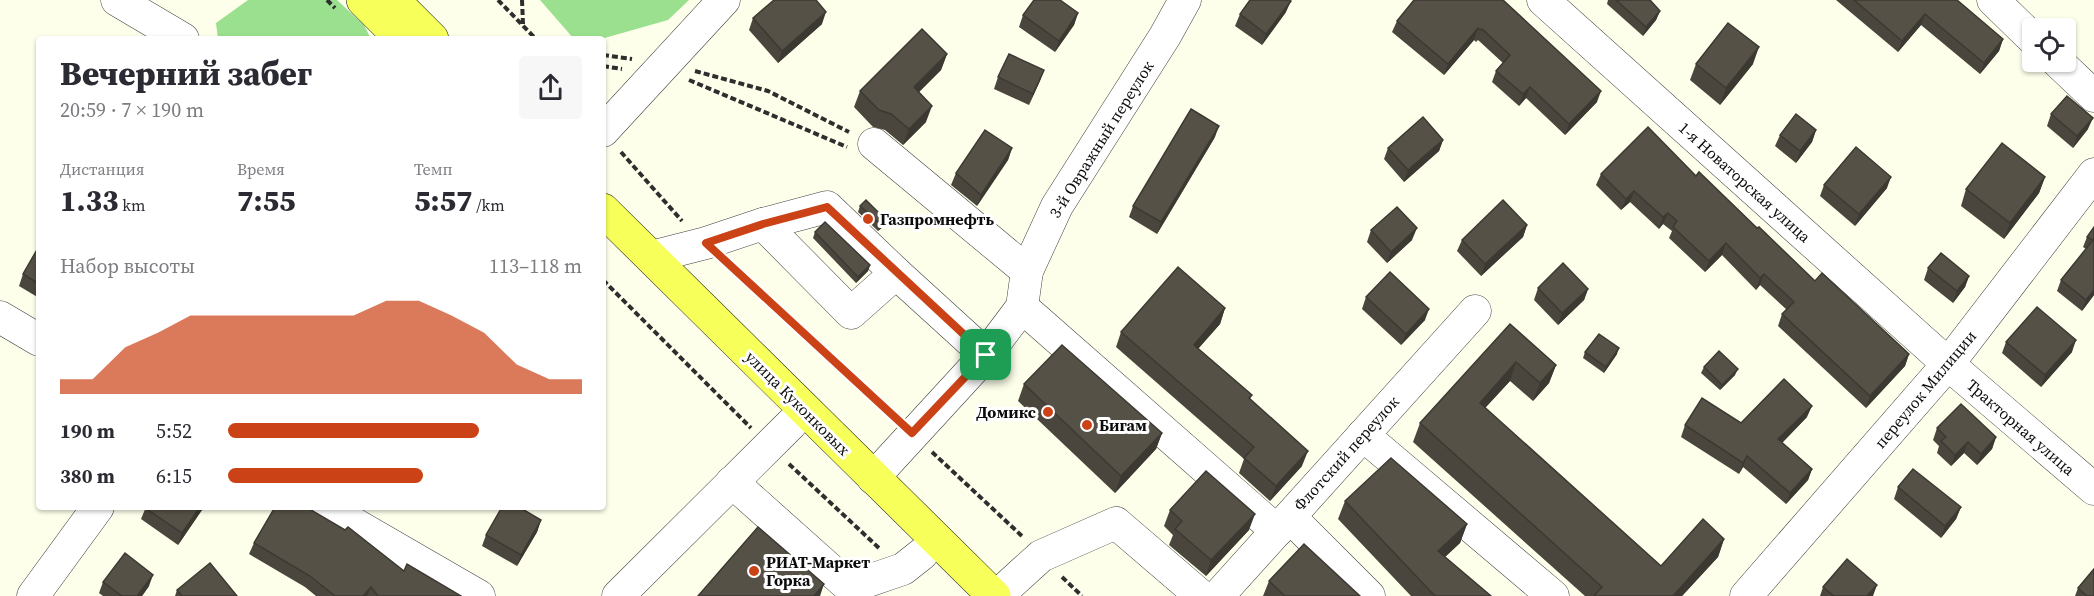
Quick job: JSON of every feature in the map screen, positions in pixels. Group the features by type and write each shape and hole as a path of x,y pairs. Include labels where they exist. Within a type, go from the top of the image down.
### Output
{"main road":[{"path":"363,0 399,36"},
{"path":"393,0 429,36"},
{"name":"улица Куконковых","path":"606,213 995,596"},
{"name":"улица Куконковых","path":"606,241 922,554 968,596"}],"street":[{"path":"117,0 178,36"},
{"path":"610,140 673,71 724,0"},
{"name":"3-й Овражный переулок","path":"873,477 986,355 1022,307 1027,271 1057,206 1165,36 1185,0"},
{"name":"1-я Новаторская улица","path":"1543,0 1948,364"},
{"path":"1993,0 2022,28"},
{"path":"2069,72 2094,96"},
{"path":"863,148 1027,271"},
{"name":"переулок Милиции","path":"1746,596 1948,364 2094,174"},
{"path":"651,257 827,207 986,355"},
{"path":"763,224 851,313 896,273"},
{"path":"1022,307 1369,596"},
{"name":"Флотский переулок","path":"1218,596 1474,310"},
{"path":"0,317 36,338"},
{"name":"Тракторная улица","path":"1948,364 2094,489"},
{"path":"618,596 791,424"},
{"path":"1363,435 1553,596"},
{"path":"732,482 845,583 867,589 903,570 922,554"},
{"path":"33,596 96,510"},
{"path":"330,510 479,596"},
{"path":"995,596 1041,556 1116,523 1201,596"}],"path":[{"path":"498,0 533,36"},
{"path":"522,0 523,25"},
{"path":"606,56 768,91 863,148"},
{"path":"606,67 625,70"},
{"path":"673,71 832,140 863,148"},
{"path":"610,140 685,223 1013,526 1082,596"}],"green space":[{"path":"248,0 337,0 364,25 370,36 218,36 216,23"},
{"path":"540,0 689,0 668,20 606,38 571,36"}],"building":[{"path":"774,0 816,0 826,12 782,51 753,18"},
{"path":"1034,0 1060,0 1078,13 1059,41 1023,15"},
{"path":"1250,0 1291,1 1266,34 1240,14"},
{"path":"1414,0 1503,0 1601,91 1569,124 1530,87 1523,94 1496,71 1510,55 1482,29 1478,28 1448,64 1397,21"},
{"path":"1616,0 1650,0 1660,11 1646,27"},
{"path":"1854,0 1957,0 2003,39 1984,63 1925,14 1902,41"},
{"path":"1728,23 1759,47 1726,88 1696,64"},
{"path":"922,29 947,54 914,87 932,106 909,129 891,114 879,110 860,91"},
{"path":"1009,54 1044,70 1033,94 998,77"},
{"path":"2067,96 2093,118 2077,136 2051,114"},
{"path":"1191,109 1219,126 1161,222 1133,206"},
{"path":"1796,114 1816,130 1800,151 1780,135"},
{"path":"1423,117 1443,140 1408,170 1388,148"},
{"path":"1648,127 1696,176 1699,172 1815,281 1822,273 1909,354 1870,396 1782,314 1794,302 1764,274 1760,278 1726,243 1709,261 1673,227 1677,221 1668,213 1663,217 1634,191 1626,199 1601,174"},
{"path":"985,130 1012,148 981,195 956,173"},
{"path":"2002,143 2045,177 2010,223 1966,189"},
{"path":"1856,147 1891,177 1859,214 1824,185"},
{"path":"866,200 886,220 881,225 860,206"},
{"path":"1503,200 1527,225 1485,264 1462,240"},
{"path":"1397,207 1417,228 1391,252 1371,230"},
{"path":"825,222 870,265 858,277 815,232"},
{"path":"2094,227 2094,290 2086,300 2061,280 2093,240 2087,237"},
{"path":"36,251 36,282 23,274"},
{"path":"1941,253 1969,276 1957,291 1928,268"},
{"path":"1563,263 1588,289 1562,313 1538,288"},
{"path":"1178,267 1225,308 1194,345 1252,395 1249,398 1308,451 1276,486 1244,458 1254,447 1121,332"},
{"path":"1390,272 1429,309 1406,334 1366,297"},
{"path":"2037,307 2076,340 2045,375 2006,342"},
{"path":"1510,324 1556,365 1540,383 1516,362 1480,403 1661,566 1703,519 1724,539 1673,596 1594,596 1602,587 1420,423"},
{"path":"1599,334 1619,348 1606,367 1585,352"},
{"name":"Бигам","path":"1062,345 1162,433 1121,476 1024,384"},
{"path":"1719,351 1738,369 1722,385 1704,367"},
{"path":"1784,379 1812,406 1778,439 1812,469 1790,493 1747,456 1743,463 1685,425 1702,398 1741,423"},
{"path":"1961,404 1996,437 1981,454 1968,442 1955,455 1941,441 1946,437 1937,428"},
{"path":"1391,458 1467,524 1438,551 1491,596 1435,596 1345,501"},
{"path":"1913,469 1961,507 1945,526 1898,487"},
{"path":"1206,471 1255,514 1211,560 1175,529 1182,521 1170,510"},
{"path":"148,510 198,510 182,533"},
{"path":"273,510 311,510 345,530 348,527 404,571 407,564 461,596 378,596 371,587 363,596 335,596 310,576 254,543"},
{"path":"500,510 524,510 541,520 521,555 486,535"},
{"path":"758,527 824,584 814,596 698,596"},
{"path":"1304,544 1360,596 1285,596 1269,581"},
{"path":"125,553 153,575 137,596 122,596 103,582"},
{"path":"1847,559 1877,585 1867,596 1834,596 1823,587"},
{"path":"210,563 237,596 182,596 177,590"},
{"path":"2094,569 2094,596 2087,596 2078,588"}],"place":[{"name":"Газпромнефть","path":"868,219"},
{"name":"Домикс","path":"1048,412"},
{"name":"Бигам","path":"1087,425"},
{"name":"РИАТ-Маркет Горка","path":"754,571"}],"route":[{"path":"827,207 986,355 912,433 834,358 706,243 763,224 827,207"}]}
